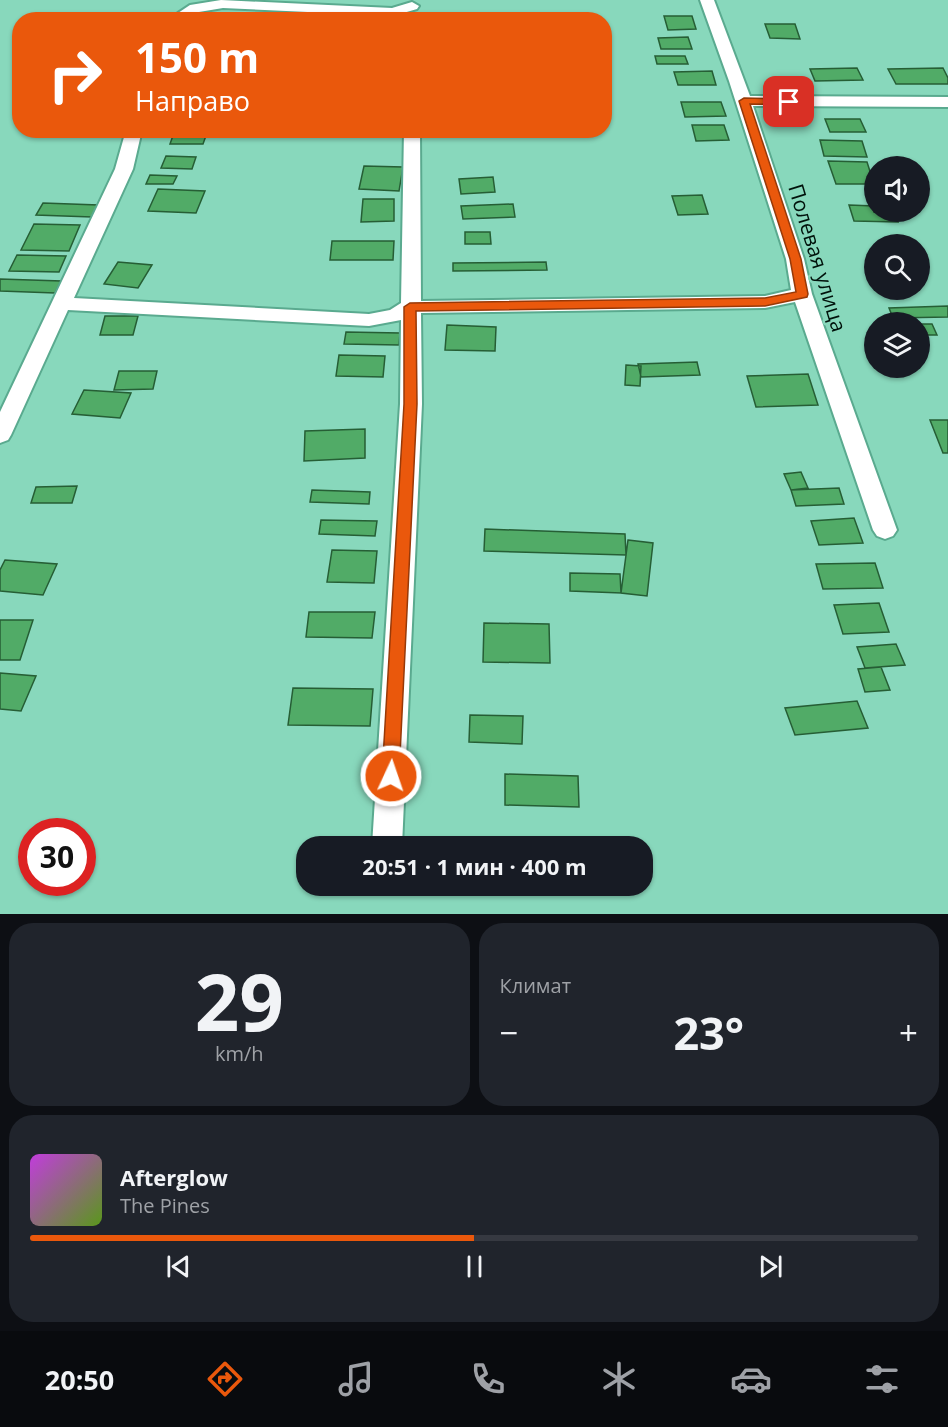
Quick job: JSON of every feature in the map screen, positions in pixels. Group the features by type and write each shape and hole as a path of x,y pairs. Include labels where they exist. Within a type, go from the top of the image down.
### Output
{"street":[{"name":"Полевая улица","path":"707,0 744,101 795,259 802,294 885,530"},
{"path":"188,12 195,8 223,4 393,12 412,8"},
{"path":"744,101 948,102"},
{"path":"0,435 124,169 132,138"},
{"path":"388,836 411,404 412,138"},
{"path":"62,303 369,320 396,315 410,307 765,302 802,294"}],"building":[{"path":"664,16 692,16 696,29 668,30"},
{"path":"765,24 795,24 800,39 770,38"},
{"path":"688,37 692,49 661,49 658,38"},
{"path":"655,56 685,56 688,64 657,64"},
{"path":"857,68 863,80 815,81 810,69"},
{"path":"943,68 948,84 896,84 888,69"},
{"path":"712,71 716,85 678,85 674,72"},
{"path":"681,102 721,102 726,116 685,117"},
{"path":"825,119 860,119 866,132 830,132"},
{"path":"692,125 724,125 729,140 696,141"},
{"path":"172,138 205,138 203,144 170,144"},
{"path":"820,140 862,141 867,156 864,157 824,156"},
{"path":"166,156 196,157 192,169 161,168"},
{"path":"828,161 864,162 864,184 836,184"},
{"path":"364,166 403,167 399,191 359,189"},
{"path":"150,175 177,176 173,184 146,184"},
{"path":"493,177 495,192 461,194 459,179"},
{"path":"158,189 205,191 196,213 148,211"},
{"path":"702,195 708,214 678,215 672,196"},
{"path":"363,199 394,199 394,221 361,222"},
{"path":"43,203 98,205 92,217 36,215"},
{"path":"513,204 515,217 463,219 461,206"},
{"path":"849,205 864,206 864,221 854,221"},
{"path":"34,224 80,225 69,251 21,250"},
{"path":"465,232 490,232 491,244 465,244"},
{"path":"332,241 394,241 393,260 330,260"},
{"path":"17,255 66,256 59,272 9,271"},
{"path":"118,262 152,265 138,288 104,284"},
{"path":"546,262 547,270 453,271 453,263"},
{"path":"0,279 61,281 55,293 0,291"},
{"path":"948,306 948,317 930,317 930,312 891,312 889,308"},
{"path":"105,316 138,316 133,335 100,335"},
{"path":"930,324 932,324 937,335 930,335"},
{"path":"447,325 496,327 495,351 445,350"},
{"path":"346,332 400,333 399,345 344,344"},
{"path":"339,355 385,356 383,377 336,376"},
{"path":"697,362 700,375 641,377 638,364"},
{"path":"626,365 641,366 640,386 625,385"},
{"path":"119,371 157,371 153,389 114,390"},
{"path":"808,374 818,405 756,407 747,376"},
{"path":"84,390 131,393 120,418 72,414"},
{"path":"930,420 948,420 948,453 943,453"},
{"path":"365,429 365,458 304,461 305,431"},
{"path":"801,472 808,488 791,490 784,474"},
{"path":"77,486 72,503 31,503 36,487"},
{"path":"839,488 844,504 796,506 791,490"},
{"path":"312,490 370,492 369,504 310,502"},
{"path":"854,518 863,543 819,545 811,521"},
{"path":"321,520 377,521 375,536 319,534"},
{"path":"485,529 625,534 626,555 484,551"},
{"path":"628,540 653,543 647,596 621,593"},
{"path":"332,550 377,551 374,583 327,582"},
{"path":"5,560 57,564 43,595 0,591 0,570"},
{"path":"875,563 883,588 823,589 816,564"},
{"path":"570,573 620,574 621,593 570,591"},
{"path":"879,603 889,632 843,634 834,605"},
{"path":"309,612 375,612 372,638 306,637"},
{"path":"0,620 33,620 20,660 0,660"},
{"path":"484,623 549,624 550,663 483,662"},
{"path":"896,644 905,665 865,668 857,647"},
{"path":"881,667 890,690 865,692 858,669"},
{"path":"0,673 36,676 21,711 0,709"},
{"path":"293,688 373,689 370,726 288,725"},
{"path":"857,701 868,728 795,735 785,708"},
{"path":"470,715 523,716 522,744 469,742"},
{"path":"505,774 578,776 579,807 505,805"}],"route":[{"path":"391,776 411,404 410,307 765,302 802,294 795,259 744,101 789,102"}]}
